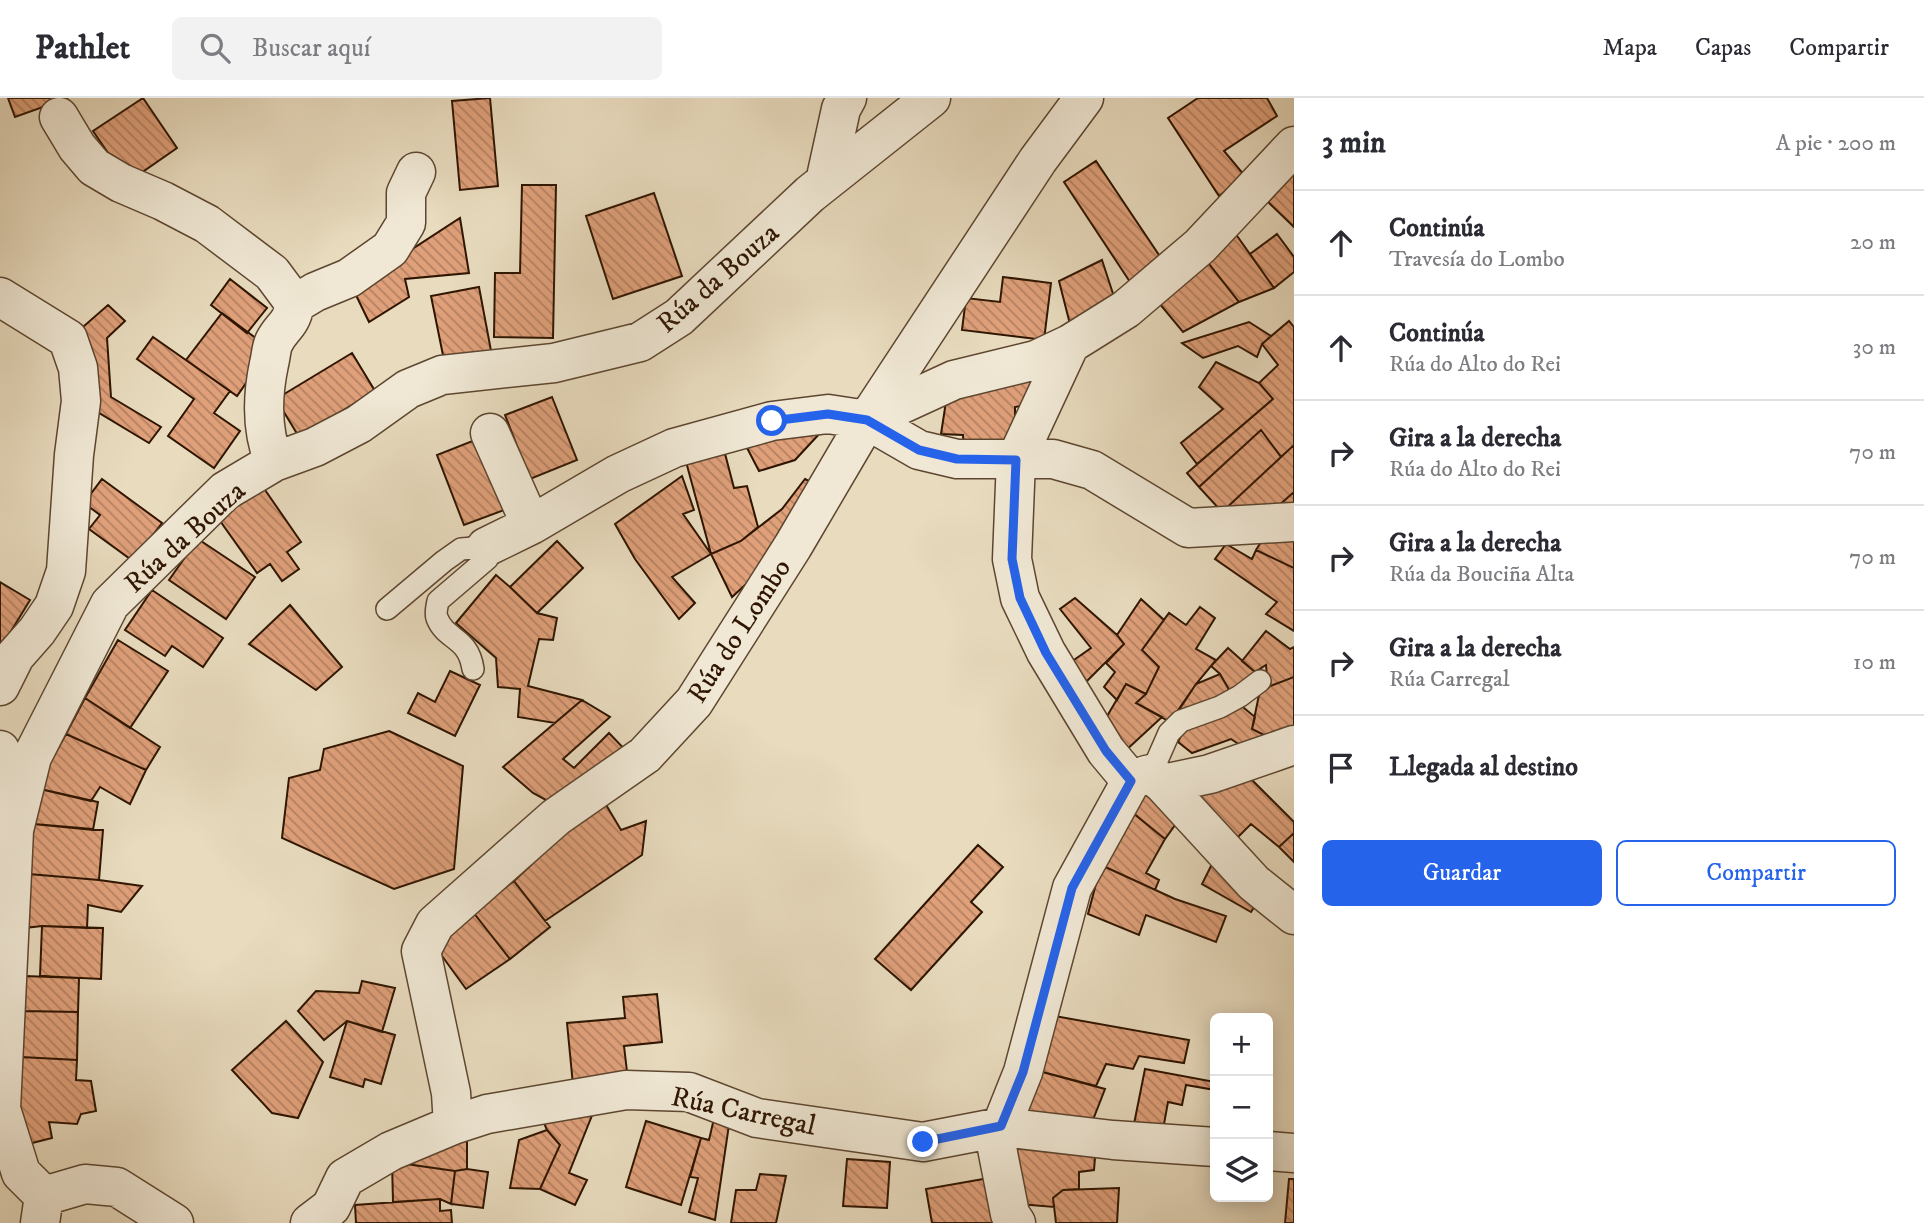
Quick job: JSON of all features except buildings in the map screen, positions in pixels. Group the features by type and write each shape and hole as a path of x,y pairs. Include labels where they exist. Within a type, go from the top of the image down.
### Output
{"street":[{"path":"825,182 841,109 847,98"},
{"name":"Rúa da Bouza","path":"42,1209 21,1173 2,1109 14,830 32,757 110,604 225,492 274,462 315,447 359,424 408,389 442,375 554,363 640,342 679,317 810,194 931,98"},
{"name":"Rúa do Lombo","path":"453,1125 451,1093 421,951 435,924 556,817 645,755 694,702 793,546 867,420 1038,160 1084,98"},
{"path":"59,117 77,147 94,167 121,183 207,223 272,273 295,304"},
{"path":"867,420 954,380 1036,360 1070,344 1126,309 1199,246 1294,146"},
{"path":"274,462 267,445 262,409 274,342 292,318 295,304 315,292 349,278 390,249 406,223 406,194 416,172"},
{"path":"0,297 68,339 78,368 81,401 74,455 66,571 54,606 15,656 0,686"},
{"path":"1070,344 1016,460 1012,559 1020,598 1046,653 1106,751 1148,780 1254,883 1294,915"},
{"path":"486,547 531,525 618,474 674,448 772,421 828,414 867,420 919,450 957,459 1053,459 1092,470 1188,528 1294,522"},
{"path":"490,433 531,525"},
{"path":"54,606 73,601 110,604"},
{"path":"1016,1223 1010,1214 997,1148 1001,1126 1023,1072 1072,888 1148,780 1210,774 1294,745"},
{"path":"0,750 14,830"},
{"name":"Rúa Carregal","path":"325,1218 345,1178 391,1151 487,1114 626,1090 689,1092 757,1118 923,1142 1001,1126 1113,1140 1210,1147"},
{"path":"1273,1151 1294,1153"},
{"path":"42,1209 85,1184 117,1187 174,1223"}],"lane":[{"path":"387,609 461,549 486,547 487,559 438,601 436,616 444,629 461,643 471,656 473,669"},
{"path":"1148,780 1169,733 1181,721 1220,707 1260,681"}],"route":[{"path":"772,421 828,414 867,420 919,450 957,459 1016,460 1012,559 1020,598 1046,653 1106,751 1131,781 1072,888 1023,1072 1001,1126 923,1142"}]}
